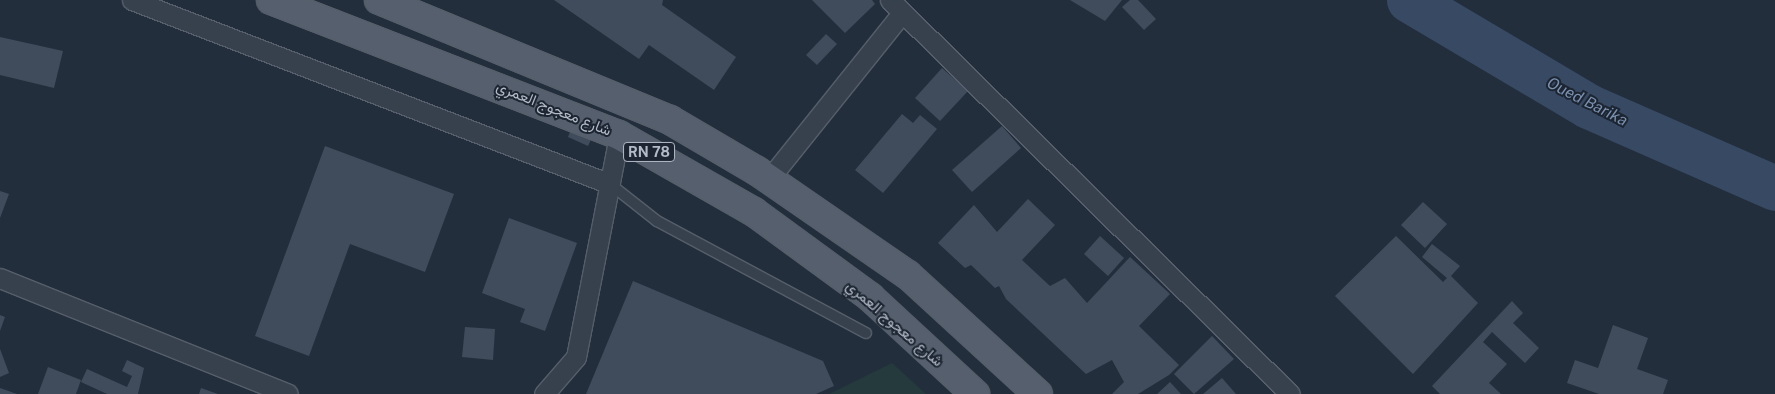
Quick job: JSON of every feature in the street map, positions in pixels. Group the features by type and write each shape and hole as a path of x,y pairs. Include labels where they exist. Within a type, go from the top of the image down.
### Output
{"main road":[{"name":"شارع معجوج العمري","path":"271,0 619,134 754,212 870,297 975,394"},
{"name":"RN 78","path":"379,0 670,120 769,179 908,275 1038,394"}],"street":[{"path":"132,0 610,184"},
{"path":"769,179 896,6 1290,394"},
{"path":"544,394 576,357 619,134"},
{"path":"0,278 288,394"}],"lane":[{"path":"610,184 657,221 866,333"}],"green space":[{"path":"892,363 926,394 829,394"}],"building":[{"path":"554,0 663,0 662,5 736,57 714,90 649,45 639,59"},
{"path":"812,0 872,0 875,4 845,33"},
{"path":"1070,0 1122,0 1105,21"},
{"path":"1130,0 1138,0 1156,19 1144,30 1122,7"},
{"path":"826,34 837,44 817,65 806,55"},
{"path":"0,37 63,51 54,88 0,75"},
{"path":"942,68 968,91 940,121 915,98"},
{"path":"902,114 913,123 920,115 937,129 883,193 855,170"},
{"path":"573,124 594,133 588,146 568,137"},
{"path":"1002,126 1021,148 972,192 952,170"},
{"path":"325,146 454,194 425,272 350,244 309,356 255,336"},
{"path":"0,191 9,194 0,218"},
{"path":"1028,199 1055,225 1022,260 1050,286 1065,278 1087,303 1130,257 1170,294 1139,326 1179,365 1169,375 1138,394 1112,394 1124,382 1112,360 1086,374 1006,299 999,286 995,288 971,265 965,268 938,243 974,205 997,232"},
{"path":"1423,202 1447,224 1425,248 1401,225"},
{"path":"509,218 577,243 545,331 520,322 525,309 482,293"},
{"path":"1100,236 1124,258 1108,276 1084,254"},
{"path":"1396,236 1443,282 1447,278 1422,257 1432,244 1460,266 1451,276 1478,303 1413,374 1335,296"},
{"path":"633,281 823,361 834,386 816,394 586,394"},
{"path":"1512,301 1523,313 1513,323 1539,348 1525,363 1492,332 1483,342 1507,364 1489,383 1501,394 1440,394 1432,386"},
{"path":"0,315 5,317 0,331"},
{"path":"1613,325 1648,338 1637,369 1668,380 1663,394 1599,394 1567,383 1575,360 1598,368"},
{"path":"465,327 495,329 493,360 462,357"},
{"path":"1212,336 1234,359 1194,394 1174,374"},
{"path":"0,349 9,373 0,377"},
{"path":"127,360 144,368 138,394 107,394 81,382 87,369 127,387 132,376 122,371"},
{"path":"48,367 81,380 76,394 38,394"},
{"path":"1222,378 1236,394 1203,394"},
{"path":"1170,382 1181,394 1157,394"},
{"path":"0,388 17,394 0,394"},
{"path":"201,388 218,394 199,394"}],"waterway":[{"name":"Oued Barika","path":"1409,0 1588,106 1775,188"}]}
